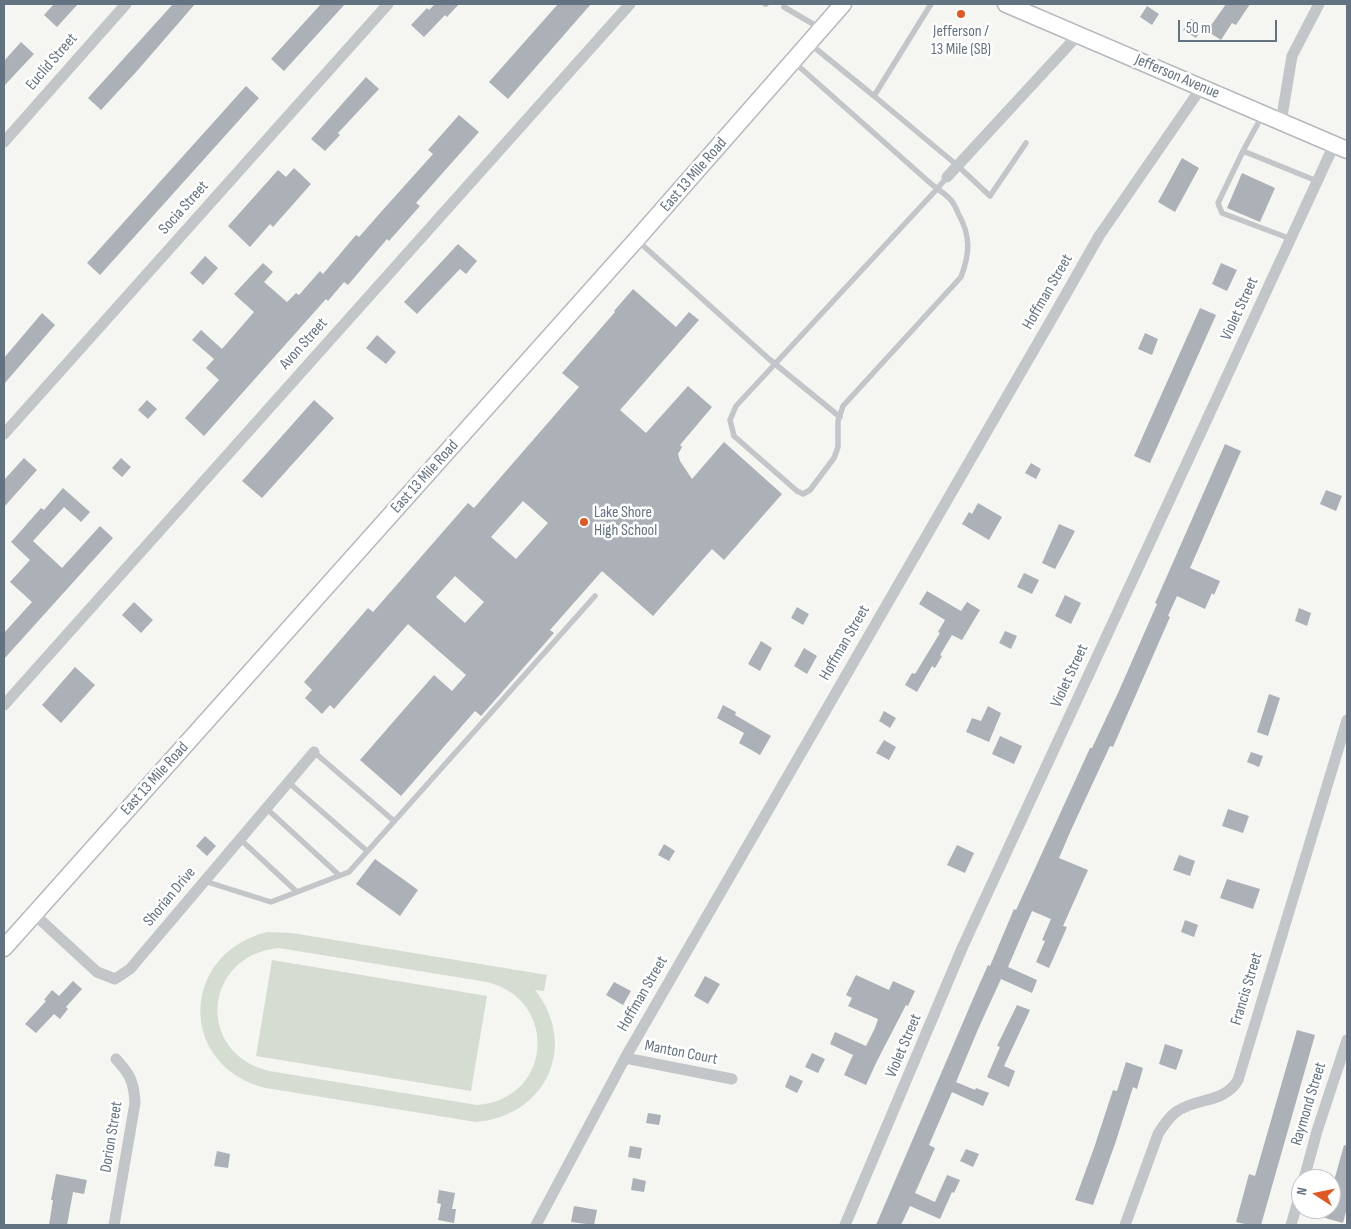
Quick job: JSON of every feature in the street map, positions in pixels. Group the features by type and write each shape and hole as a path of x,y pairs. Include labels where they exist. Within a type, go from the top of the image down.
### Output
{"main road":[{"name":"East 13 Mile Road","path":"4,948 636,240 843,4"},
{"name":"Jefferson Avenue","path":"1006,4 1341,147"}],"street":[{"name":"Euclid Street","path":"4,142 126,4"},
{"name":"Socia Street","path":"4,434 388,4"},
{"name":"Avon Street","path":"4,706 630,4"},
{"path":"1281,122 1292,56 1319,4"},
{"path":"947,177 1078,35"},
{"name":"Hoffman Street","path":"536,1225 625,1058 1095,244 1201,88"},
{"name":"Violet Street","path":"845,1225 963,946 1290,239 1318,181 1341,147"},
{"name":"Francis Street","path":"1125,1225 1149,1156 1158,1134 1166,1121 1175,1112 1184,1107 1229,1092 1238,1080 1347,720"},
{"name":"Shorian Drive","path":"34,914 97,972 115,979 130,968 314,752"},
{"name":"Raymond Street","path":"1307,1169 1347,1040"},
{"name":"Manton Court","path":"625,1058 732,1079"},
{"name":"Dorion Street","path":"114,1225 135,1103 134,1087 128,1072 116,1059"}],"lane":[{"path":"874,96 931,4"},
{"path":"784,7 821,29"},
{"path":"809,43 958,166 990,196 1026,142"},
{"path":"793,62 936,189 952,200 963,221 969,241 966,264 961,277 843,406 840,417 838,447 834,458 810,490 803,494 797,491 734,436 730,420 736,406 775,363 936,189 947,177"},
{"path":"1263,114 1218,203 1222,213 1290,239"},
{"path":"1243,151 1318,181"},
{"path":"636,240 775,363 840,417"},
{"path":"204,881 271,902 349,872 595,596"},
{"path":"314,752 394,821"},
{"path":"288,782 367,851"},
{"path":"266,808 339,875"},
{"path":"240,840 298,892"}],"shaded area":[{"path":"267,932 292,933 547,975 544,991 535,990 548,1012 554,1033 554,1055 548,1075 537,1092 521,1107 500,1117 476,1122 266,1088 237,1076 217,1058 204,1035 200,1010 205,985 217,963 238,944","holes":["279,948 487,982 511,992 527,1008 536,1028 538,1048 532,1069 520,1086 502,1099 477,1105 269,1071 245,1061 229,1045 220,1026 218,1005 223,985 235,968 254,955"]},
{"path":"272,960 487,996 471,1091 256,1056"}],"building":[{"path":"54,4 78,4 57,27 44,15"},
{"path":"173,4 195,4 101,110 88,98"},
{"path":"321,4 345,4 284,71 271,59"},
{"path":"433,4 459,4 447,17 445,15 424,37 411,25 427,8 429,10"},
{"path":"558,4 591,4 508,99 489,82"},
{"path":"1226,4 1250,4 1236,25 1232,23 1221,40 1207,31"},
{"path":"1147,6 1159,14 1152,25 1140,17"},
{"path":"1191,19 1203,27 1196,38 1183,30"},
{"path":"21,42 34,54 4,86 4,61"},
{"path":"366,77 379,89 338,133 340,135 325,151 311,139"},
{"path":"246,86 259,98 100,275 87,263"},
{"path":"459,115 479,132 416,203 420,206 389,241 387,239 348,285 344,282 328,301 326,299 204,436 185,418 219,380 206,368 214,359 192,340 201,330 222,349 254,312 234,294 263,263 273,272 264,282 287,302 296,293 299,295 320,271 323,274 356,235 359,237 433,154 428,150"},
{"path":"1182,158 1199,168 1175,212 1158,202"},
{"path":"294,168 311,184 273,227 270,224 250,247 228,226 278,170 286,177"},
{"path":"1242,173 1275,188 1260,222 1227,208"},
{"path":"458,244 477,261 466,274 460,269 417,314 404,302"},
{"path":"205,256 218,268 203,285 190,273"},
{"path":"1221,263 1237,270 1227,291 1212,284"},
{"path":"633,289 676,327 689,312 699,320 620,410 646,433 688,386 712,407 680,445 682,447 678,454 680,461 692,479 724,442 782,494 724,560 712,549 653,616 602,571 550,630 554,633 481,716 475,711 401,796 360,760 434,675 452,691 466,675 408,624 334,709 330,705 322,714 305,698 312,690 304,682 368,608 373,612 468,503 474,508 579,387 562,373","holes":["523,501 548,523 516,559 491,537","455,576 484,602 465,623 436,597"]},
{"path":"1200,308 1216,315 1150,463 1134,456"},
{"path":"42,313 55,325 4,384 4,358"},
{"path":"1145,333 1158,339 1152,355 1138,349"},
{"path":"377,335 396,352 386,364 366,348"},
{"path":"147,400 157,409 148,419 138,410"},
{"path":"314,400 334,418 262,498 242,481"},
{"path":"1225,444 1241,451 1190,568 1220,581 1205,609 1177,596 1168,616 1170,617 1113,747 1110,746 1059,858 1088,870 1063,926 1067,927 1049,968 1036,962 1045,941 1042,940 1051,919 1032,911 1008,967 1037,980 1032,993 1001,979 956,1082 975,1090 976,1088 989,1093 983,1106 952,1092 929,1145 935,1148 915,1193 935,1202 947,1175 960,1180 954,1193 952,1192 940,1219 910,1206 901,1225 876,1225 988,965 990,966 1014,909 1016,910 1090,748 1092,748 1118,693 1157,604 1155,603"},
{"path":"24,458 37,470 4,507 4,480"},
{"path":"121,458 131,467 122,477 112,468"},
{"path":"1031,463 1041,469 1036,479 1025,473"},
{"path":"63,488 90,512 81,522 64,507 33,541 62,568 100,526 113,538 4,659 4,633 32,602 10,582 30,560 11,542 41,508 44,510"},
{"path":"1326,490 1342,496 1336,511 1320,504"},
{"path":"978,503 1002,517 989,540 962,524 969,512 972,514"},
{"path":"1059,524 1075,531 1055,569 1042,563"},
{"path":"1024,573 1039,580 1032,594 1017,587"},
{"path":"927,591 961,611 967,602 980,610 962,640 952,635 940,655 942,656 935,668 932,666 917,692 905,685 912,673 915,674 940,633 938,632 945,620 919,604"},
{"path":"1065,595 1081,603 1071,624 1055,616"},
{"path":"134,602 153,620 141,633 122,615"},
{"path":"797,607 809,614 803,625 791,618"},
{"path":"1299,608 1311,613 1307,626 1295,621"},
{"path":"1005,631 1017,636 1011,649 999,643"},
{"path":"761,641 772,648 760,671 748,664"},
{"path":"804,648 817,656 807,674 794,666"},
{"path":"75,667 95,685 61,723 42,705"},
{"path":"1269,694 1280,698 1268,736 1257,732"},
{"path":"723,705 736,712 735,715 771,736 760,755 739,743 744,733 717,718"},
{"path":"988,706 1001,713 989,742 966,732 972,718 981,721"},
{"path":"884,711 896,718 890,728 879,721"},
{"path":"1000,736 1022,746 1014,764 992,754"},
{"path":"884,740 896,747 889,760 876,753"},
{"path":"1251,752 1263,756 1259,767 1247,762"},
{"path":"1228,809 1249,816 1243,833 1222,826"},
{"path":"205,836 216,846 207,856 196,846"},
{"path":"664,844 675,851 669,861 658,855"},
{"path":"957,845 974,853 965,873 947,865"},
{"path":"1179,855 1195,861 1190,876 1173,870"},
{"path":"375,859 418,890 400,916 356,884"},
{"path":"1227,879 1260,889 1253,909 1220,898"},
{"path":"1185,920 1198,925 1194,937 1181,932"},
{"path":"856,975 889,990 893,981 915,991 908,1006 906,1005 866,1085 844,1075 853,1055 830,1044 835,1032 866,1046 875,1028 878,1019 848,1006 852,998 846,995"},
{"path":"705,976 720,984 708,1004 694,996"},
{"path":"73,981 82,989 66,1007 68,1009 60,1019 54,1014 36,1033 25,1024 46,1001 44,1000 52,990 59,996"},
{"path":"614,982 631,991 623,1005 606,995"},
{"path":"1017,1005 1030,1010 1004,1066 1015,1071 1009,1087 987,1077 1000,1047 997,1046"},
{"path":"1297,1030 1315,1035 1261,1225 1236,1222 1249,1174 1255,1176"},
{"path":"1165,1044 1183,1050 1176,1070 1159,1064"},
{"path":"812,1053 825,1059 818,1073 805,1067"},
{"path":"1126,1062 1143,1068 1137,1089 1133,1087 1093,1205 1075,1200 1113,1090 1117,1091"},
{"path":"790,1075 803,1081 797,1093 785,1087"},
{"path":"648,1113 661,1115 659,1125 646,1123"},
{"path":"1344,1145 1347,1146 1347,1208 1343,1223 1329,1219 1341,1219 1341,1169 1337,1169"},
{"path":"630,1146 642,1148 640,1159 628,1157"},
{"path":"966,1149 979,1154 973,1167 960,1161"},
{"path":"217,1151 230,1154 228,1168 214,1166"},
{"path":"56,1174 87,1180 84,1194 73,1192 67,1225 49,1225"},
{"path":"633,1178 646,1181 644,1192 631,1190"},
{"path":"439,1190 455,1193 452,1209 456,1209 454,1223 438,1220 441,1204 437,1203"},
{"path":"574,1206 597,1210 594,1225 571,1222"}],"place":[{"name":"Jefferson / 13 Mile (SB)","path":"961,14"},
{"name":"Lake Shore High School","path":"584,522"}]}
